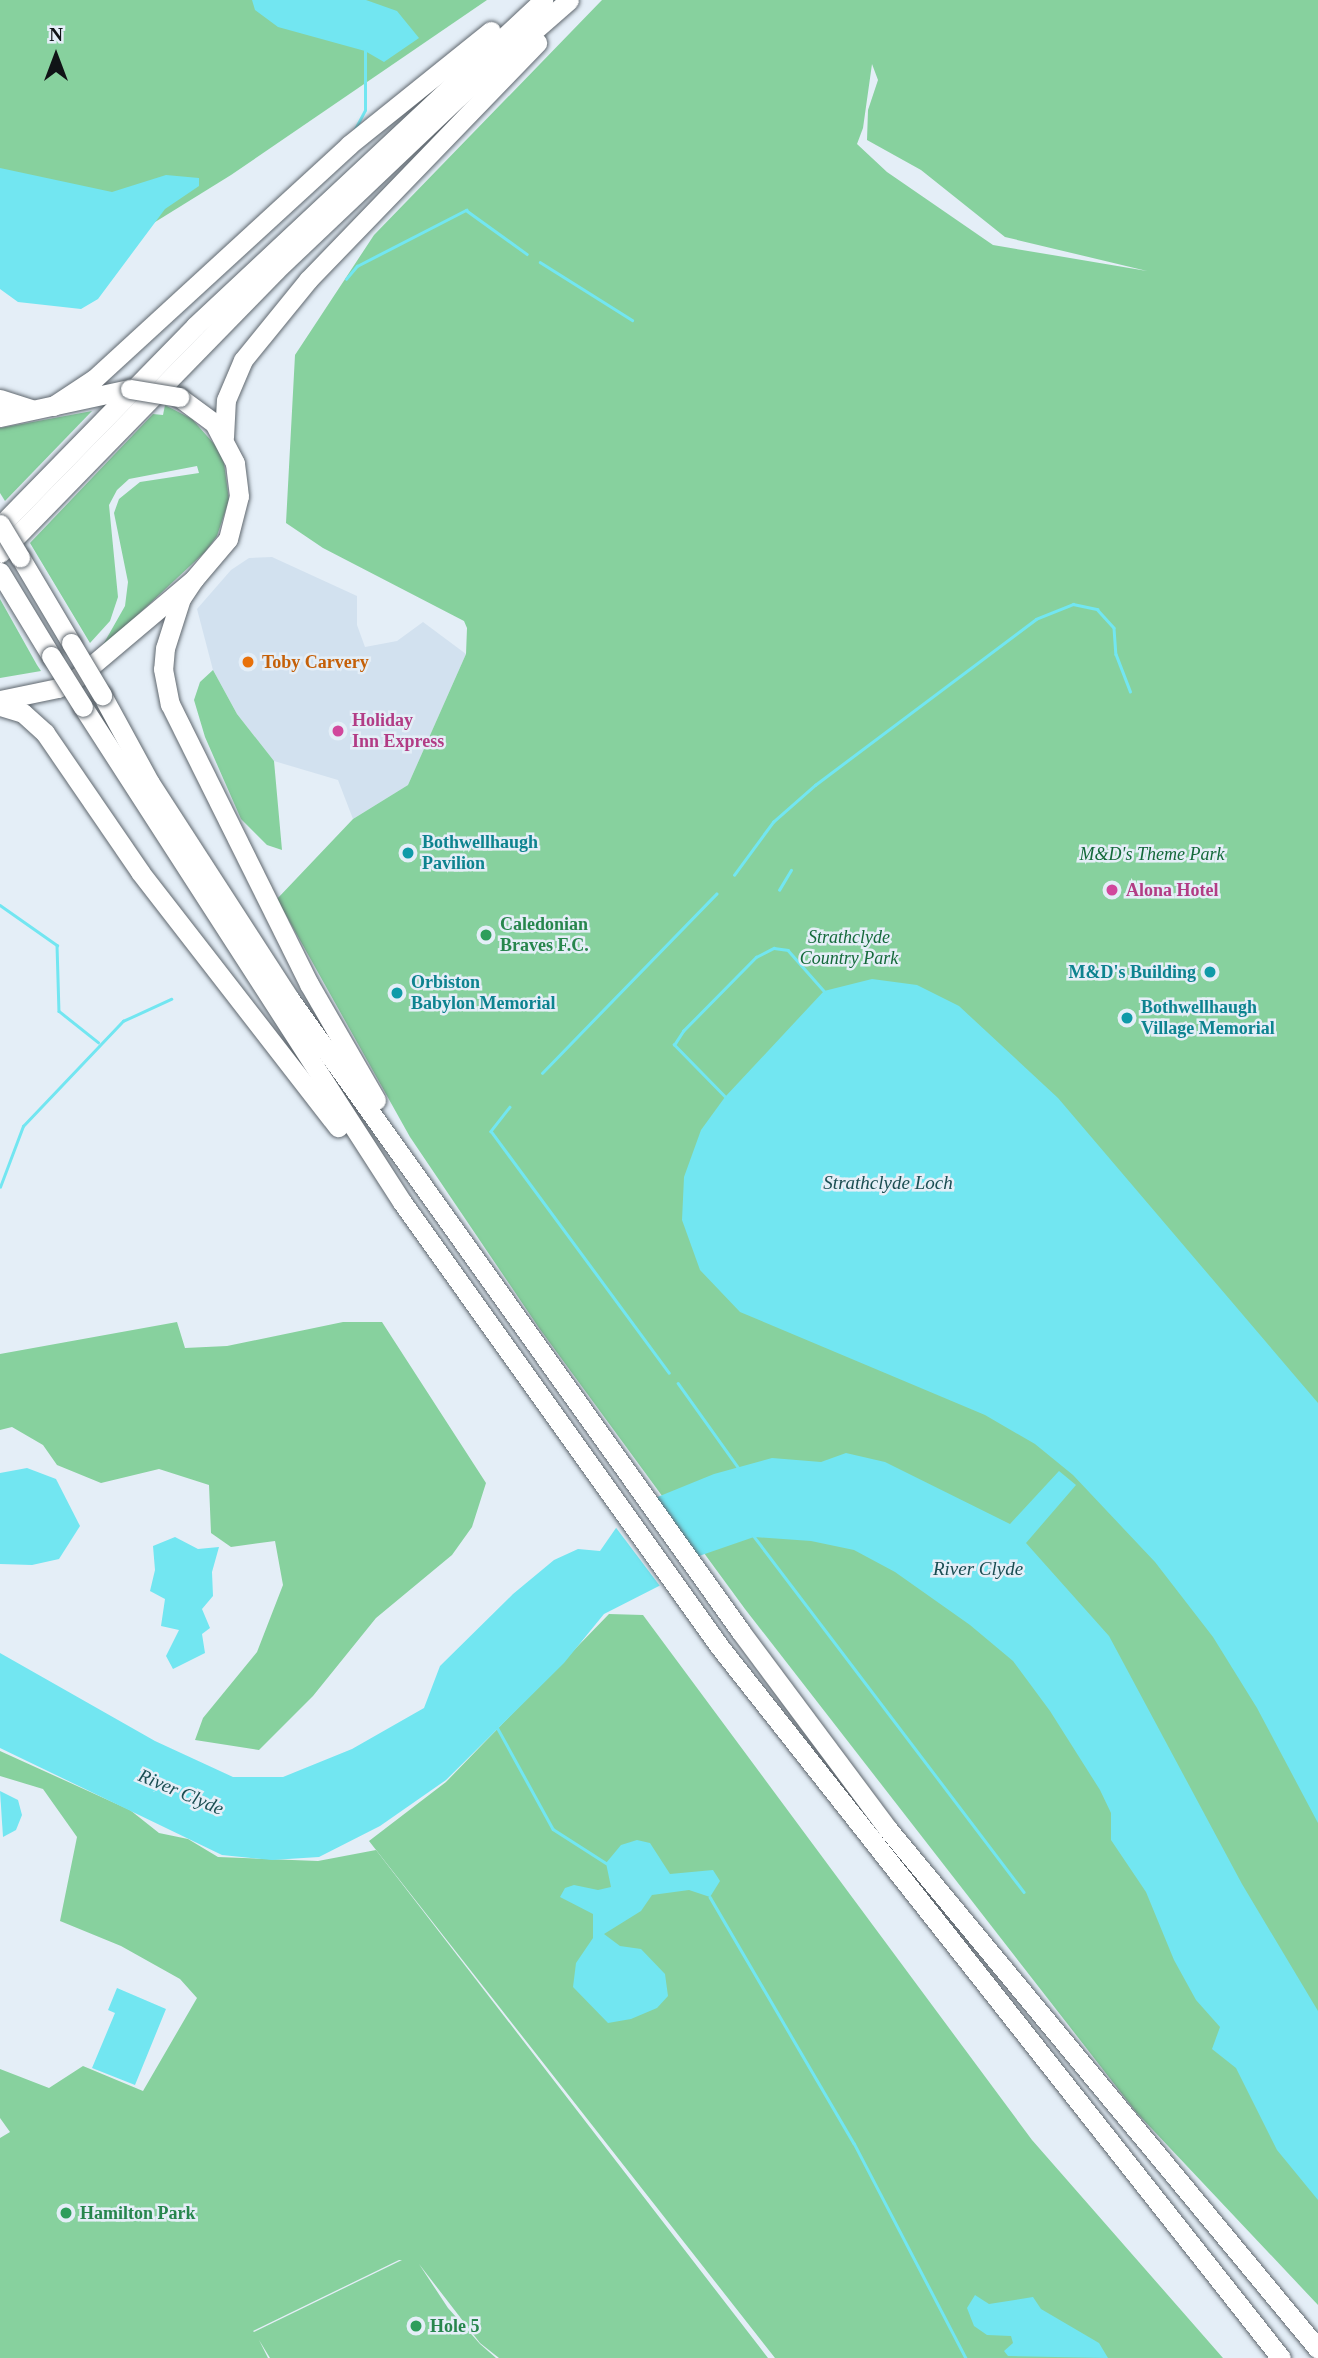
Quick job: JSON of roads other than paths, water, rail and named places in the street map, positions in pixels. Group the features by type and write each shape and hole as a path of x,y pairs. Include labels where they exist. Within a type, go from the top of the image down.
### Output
{"highway":[{"path":"53,405 94,379 349,145 531,0"},
{"path":"543,0 195,326 0,525 72,643 150,783 289,998 422,1182 598,1436 887,1828 1318,2349"},
{"path":"0,553 276,270 458,97 569,0"},
{"path":"0,700 58,688 78,677 194,579 223,548 235,522 239,481 224,437 226,400 243,360 317,271 461,127 577,0"},
{"path":"0,416 145,389 179,397 202,412 224,437"},
{"path":"0,399 31,410"},
{"path":"1,574 83,707 402,1202 579,1454 719,1646 1281,2358"},
{"path":"194,579 181,598 165,648 163,669 170,705 309,985 422,1182"},
{"path":"0,706 28,717 45,733 141,872 357,1153 402,1202"},
{"path":"1250,2319 1286,2358"}],"water":[{"path":"252,0 366,0 397,11 419,38 384,62 365,51 278,27 255,10"},
{"path":"0,168 112,192 166,175 199,178 199,186 165,209 98,299 81,309 18,302 0,289"},
{"name":"Strathclyde Loch","path":"872,979 917,985 959,1006 1058,1098 1318,1403 1318,1823 1257,1708 1213,1637 1155,1562 1073,1475 1035,1444 985,1415 740,1312 700,1270 682,1220 684,1177 701,1130 725,1097 824,991"},
{"name":"River Clyde","path":"846,1453 885,1462 1010,1524 1059,1471 1076,1485 1026,1543 1109,1636 1242,1884 1318,2011 1318,2200 1277,2150 1236,2068 1212,2049 1220,2027 1196,2000 1174,1960 1146,1892 1111,1840 1111,1813 1100,1790 1050,1711 1013,1661 970,1625 895,1572 854,1550 811,1541 754,1537 699,1556 659,1586 604,1614 564,1663 446,1780 380,1826 319,1857 272,1860 222,1855 0,1748 0,1653 155,1741 233,1777 283,1777 352,1749 424,1708 440,1666 513,1594 554,1560 578,1549 600,1551 616,1528 655,1498 714,1474 772,1458 821,1462"},
{"path":"27,1468 56,1479 80,1526 59,1559 32,1565 0,1564 0,1473"},
{"path":"175,1537 198,1549 219,1547 212,1572 213,1596 202,1609 210,1628 202,1634 205,1653 173,1669 166,1656 179,1630 161,1626 165,1599 150,1591 155,1570 153,1546"},
{"path":"0,1791 18,1800 22,1815 16,1830 3,1837"},
{"path":"637,1840 650,1843 670,1874 713,1870 720,1881 710,1897 689,1890 652,1895 641,1911 604,1934 620,1946 641,1949 665,1974 668,1996 657,2008 631,2019 608,2023 573,1987 576,1963 593,1938 593,1914 560,1897 565,1888 574,1885 598,1890 611,1887 606,1863 621,1845"},
{"path":"117,1988 166,2009 135,2085 92,2068 115,2013 108,2010"},
{"path":"975,2295 989,2304 1033,2297 1041,2309 1099,2343 1108,2358 1008,2356 1004,2351 1013,2343 1011,2336 987,2335 974,2326 967,2308"}],"waterway":[{"path":"355,129 365,110 365,51"},
{"path":"346,279 357,266 466,210 527,254"},
{"path":"540,262 632,320"},
{"path":"734,875 773,822 815,785 1036,619 1073,604 1097,609 1114,628 1116,654 1130,691"},
{"path":"779,890 791,870"},
{"path":"542,1073 716,894"},
{"path":"0,905 57,945 59,1011 98,1042"},
{"path":"725,1097 674,1045 683,1031 756,957 774,948 788,950 824,991"},
{"path":"0,1187 23,1126 123,1021 171,999"},
{"path":"510,1107 491,1131 669,1372"},
{"path":"678,1383 740,1470"},
{"path":"753,1535 1024,1892"},
{"path":"497,1727 553,1829 606,1863"},
{"path":"710,1897 854,2143 966,2358"}],"place":[{"name":"Toby Carvery","path":"248,662"},
{"name":"Holiday Inn Express","path":"338,731"},
{"name":"Bothwellhaugh Pavilion","path":"408,853"},
{"name":"Alona Hotel","path":"1112,890"},
{"name":"Caledonian Braves F.C.","path":"486,935"},
{"name":"M&D's Building","path":"1210,972"},
{"name":"Orbiston Babylon Memorial","path":"397,993"},
{"name":"Bothwellhaugh Village Memorial","path":"1127,1018"},
{"name":"Hamilton Park","path":"66,2213"},
{"name":"Hole 5","path":"416,2326"}],"park label":[{"name":"M&D's Theme Park","path":"1152,854"},
{"name":"Strathclyde Country Park","path":"849,948"}]}
